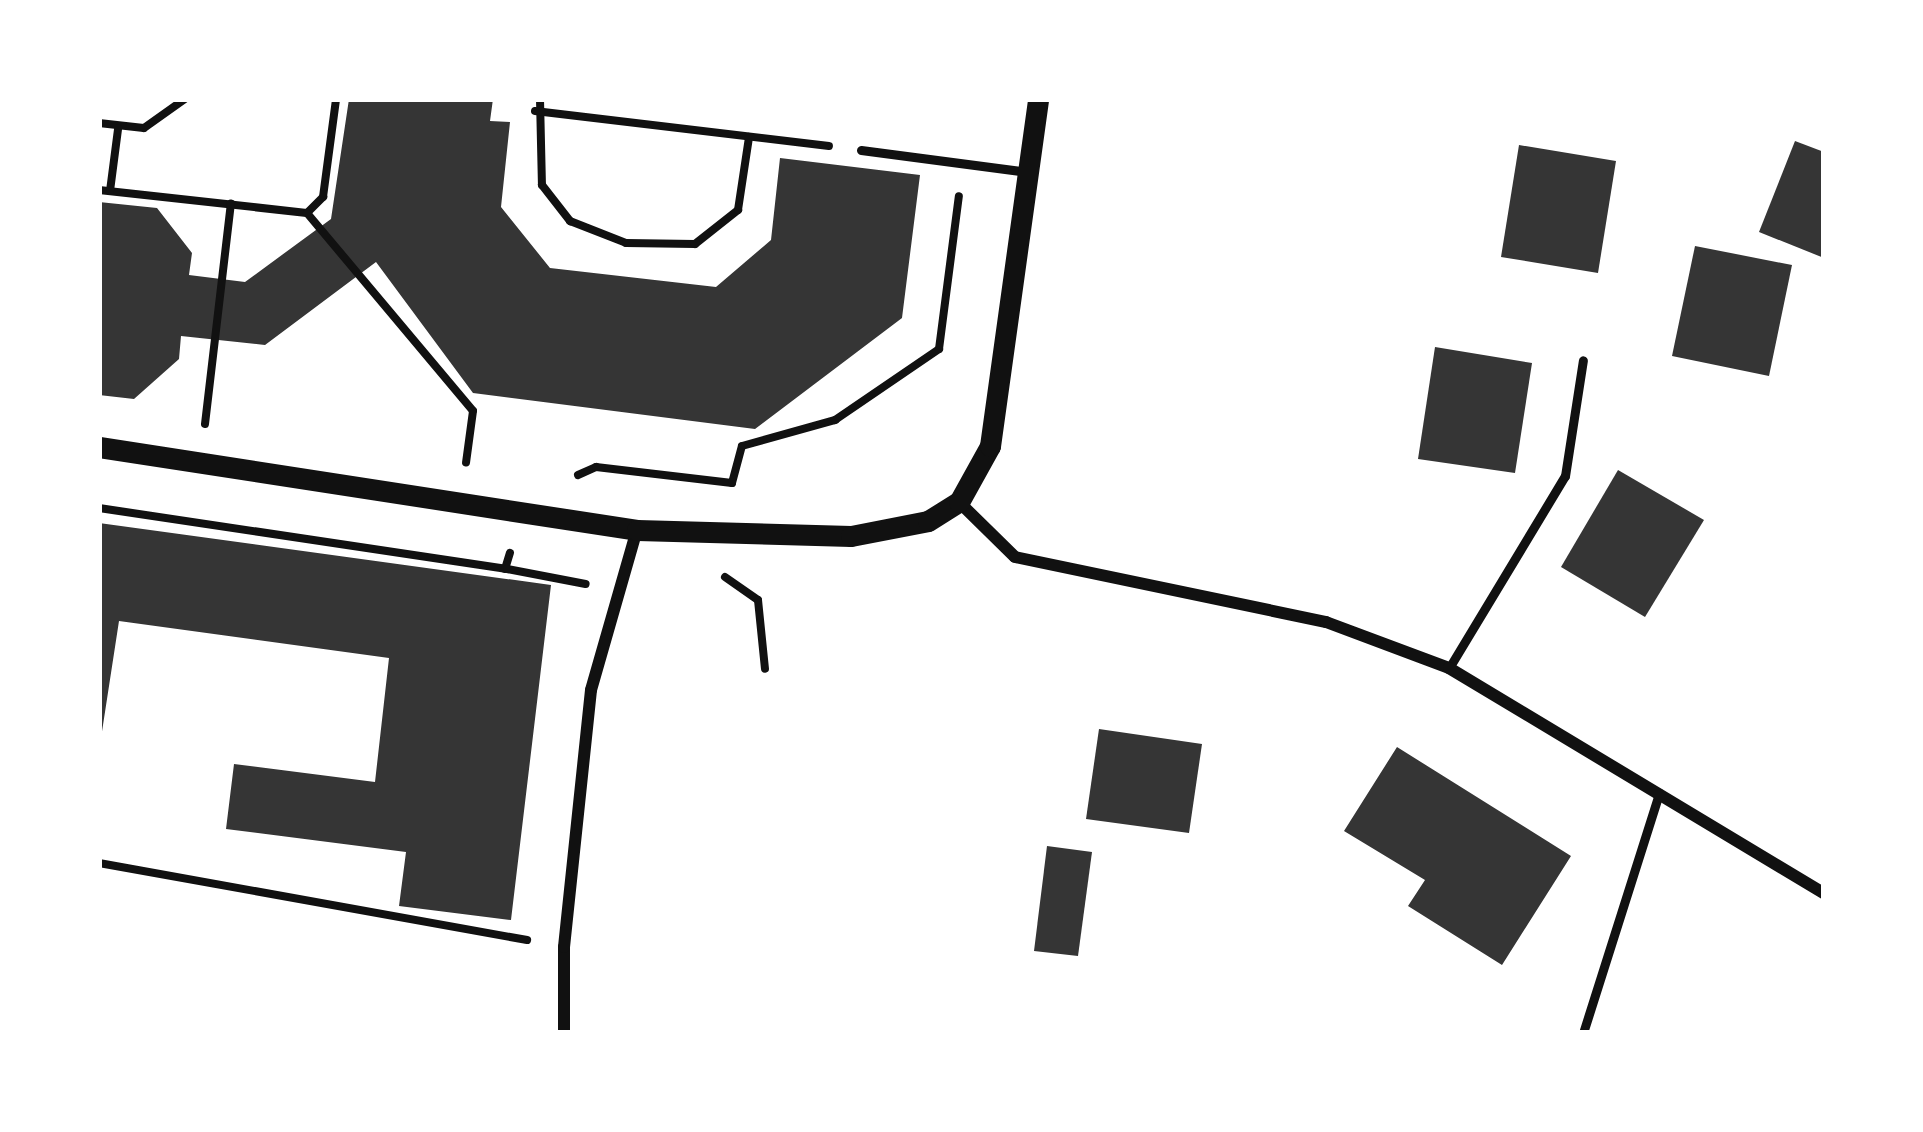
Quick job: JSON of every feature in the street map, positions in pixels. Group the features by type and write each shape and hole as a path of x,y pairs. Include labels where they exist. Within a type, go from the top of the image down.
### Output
{"street":[{"path":"99,447 515,506 637,530 851,536 898,532 959,502 990,446 1001,397 1038,99"},
{"path":"959,502 1015,556 1326,622 1449,668 1824,893"},
{"path":"564,1033 564,946 591,690 637,530"}],"lane":[{"path":"861,150 1028,172"},
{"path":"1449,668 1565,476 1583,360"},
{"path":"1583,1033 1660,793"}],"path":[{"path":"99,123 118,128 160,122 185,99"},
{"path":"307,213 323,197 336,99"},
{"path":"540,99 535,111 542,185 570,221 626,243 695,244 738,210 749,137"},
{"path":"535,111 861,150"},
{"path":"118,128 105,191 307,213 473,411 461,499"},
{"path":"515,506 596,467 733,483 742,446 835,420 939,349 963,161"},
{"path":"201,461 231,204"},
{"path":"99,508 617,590"},
{"path":"718,573 758,599 766,669"},
{"path":"99,862 564,946"}],"building":[{"path":"349,99 493,99 490,121 510,122 501,207 550,268 716,287 771,240 780,158 920,175 902,318 755,429 473,393 376,262 265,345 181,336 179,359 134,399 99,395 99,202 157,208 192,253 189,275 245,282 331,219"},
{"path":"1795,141 1824,152 1824,258 1759,232"},
{"path":"1519,145 1616,161 1598,273 1501,257"},
{"path":"1695,246 1792,265 1769,376 1672,356"},
{"path":"1435,347 1532,363 1515,473 1418,459"},
{"path":"1618,470 1704,520 1645,617 1561,567"},
{"path":"99,523 551,585 511,920 399,906 406,852 226,829 234,764 375,782 389,658 119,621 99,751"},
{"path":"1099,729 1202,744 1189,833 1086,819"},
{"path":"1397,747 1571,856 1502,965 1408,906 1425,880 1344,831"},
{"path":"1047,846 1092,852 1078,956 1034,951"}]}
